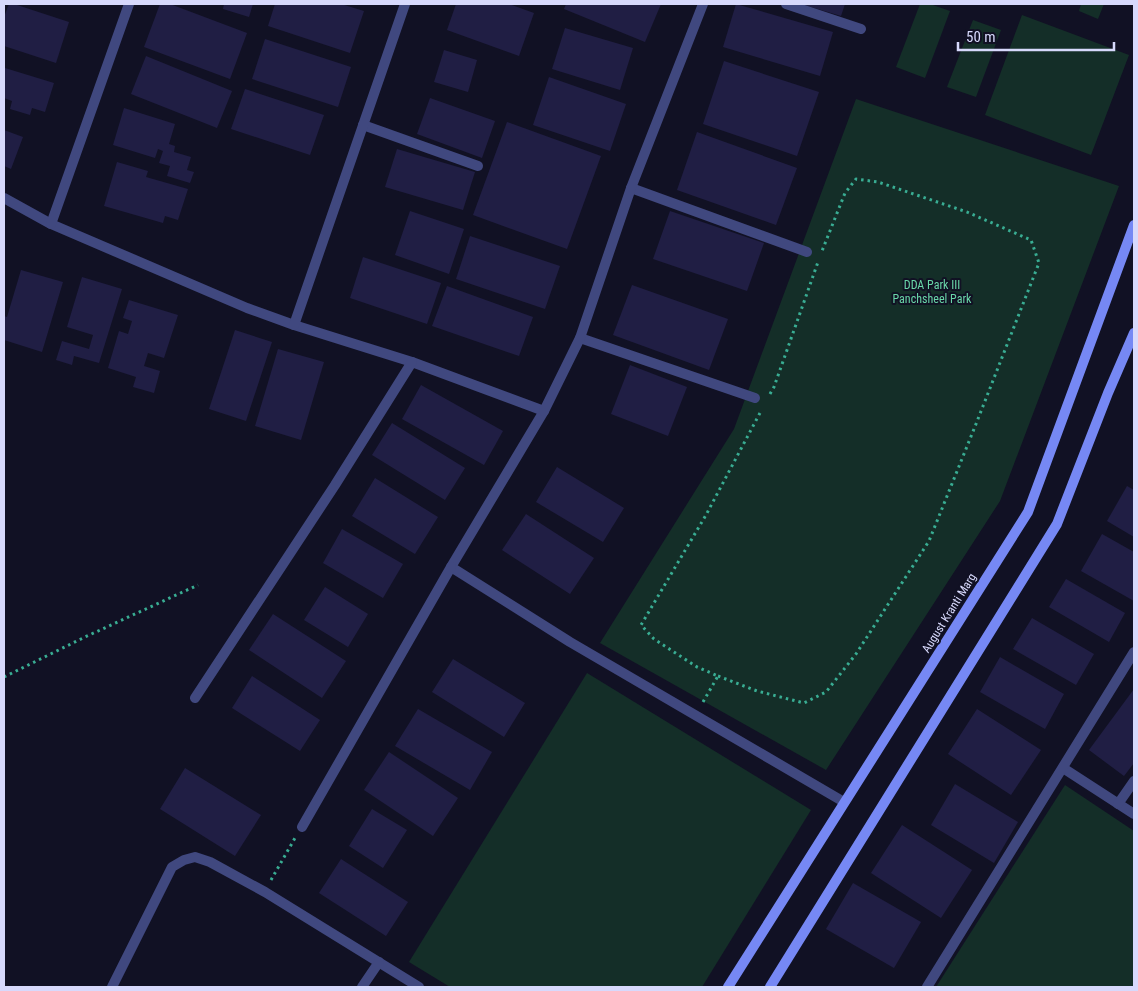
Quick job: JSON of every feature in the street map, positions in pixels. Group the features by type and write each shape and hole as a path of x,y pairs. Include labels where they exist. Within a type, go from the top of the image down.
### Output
{"main road":[{"name":"August Kranti Marg","path":"728,987 1028,512 1134,225"},
{"path":"770,987 1057,524 1108,393 1134,333"}],"street":[{"path":"51,224 129,4"},
{"path":"294,326 405,4"},
{"path":"302,826 451,567 544,411 580,338 631,188 703,4"},
{"path":"786,4 861,29"},
{"path":"363,125 478,166"},
{"path":"631,188 807,252"},
{"path":"4,198 51,224 247,308 294,326 412,362 544,411"},
{"path":"580,338 755,398"},
{"path":"195,698 335,485 412,362"},
{"path":"451,567 570,642 844,802"},
{"path":"927,987 1134,652"},
{"path":"1063,768 1134,814"},
{"path":"1118,804 1134,781"},
{"path":"112,987 172,868 184,860 195,857 210,862 265,892 419,987"},
{"path":"362,987 379,962"}],"path":[{"path":"765,404 706,515 641,625 654,639 697,667 756,691 804,703 826,692 856,654 929,542 1039,263 1031,240 967,212 878,182 856,179 845,193 770,396"},
{"path":"4,678 85,637 198,585"},
{"path":"695,715 718,676"},
{"path":"265,892 302,826"}],"green space":[{"path":"920,4 930,4 950,11 925,78 896,67"},
{"path":"1081,4 1104,4 1098,19 1079,11"},
{"path":"1022,15 1129,55 1091,155 985,115"},
{"path":"973,20 1001,30 976,97 947,87"},
{"name":"DDA Park III Panchsheel Park","path":"856,99 1119,186 1000,501 826,770 600,643 734,429"},
{"path":"587,673 811,810 702,987 450,987 409,962"},
{"path":"1065,785 1134,831 1134,987 936,987"}],"building":[{"path":"9,4 69,22 56,63 4,46 4,17"},
{"path":"160,4 170,4 247,33 230,79 144,47"},
{"path":"224,4 253,4 249,17 223,9"},
{"path":"275,4 341,4 364,11 350,53 268,26"},
{"path":"456,4 509,4 534,13 519,56 447,30"},
{"path":"566,4 661,4 645,42 564,9"},
{"path":"736,4 833,32 820,76 723,47"},
{"path":"801,4 845,4 841,16"},
{"path":"565,28 633,48 620,90 552,69"},
{"path":"265,39 351,67 338,107 252,79"},
{"path":"444,50 477,60 468,92 434,82"},
{"path":"146,56 232,91 217,128 131,94"},
{"path":"724,61 819,92 797,156 703,124"},
{"path":"5,68 54,83 45,112 32,108 30,115 10,109 12,101 4,98"},
{"path":"549,77 626,104 610,151 533,125"},
{"path":"245,89 324,115 310,155 231,129"},
{"path":"430,98 495,121 482,158 417,134"},
{"path":"124,108 175,124 169,144 175,146 174,152 191,157 187,170 194,172 190,183 167,176 170,166 159,163 163,151 158,149 155,158 113,145"},
{"path":"507,122 601,156 567,249 473,215"},
{"path":"4,130 23,137 11,169 4,166"},
{"path":"697,132 797,168 776,225 677,190"},
{"path":"397,149 475,172 463,210 385,187"},
{"path":"117,162 148,171 146,177 188,189 178,220 165,216 163,223 104,206"},
{"path":"410,211 464,229 449,274 395,255"},
{"path":"670,211 764,243 747,291 653,259"},
{"path":"470,236 560,266 545,309 456,279"},
{"path":"363,257 441,283 427,324 350,298"},
{"path":"21,270 63,282 42,352 4,340 4,316 7,317"},
{"path":"82,277 122,289 99,363 74,356 72,365 56,360 62,341 89,349 93,335 67,327"},
{"path":"632,285 728,319 709,370 613,335"},
{"path":"447,286 533,317 519,356 432,326"},
{"path":"129,300 178,315 164,358 148,353 144,366 160,371 154,393 133,387 136,377 108,368 119,331 128,334 132,321 123,318"},
{"path":"235,330 272,342 246,421 209,409"},
{"path":"278,349 324,362 301,440 255,426"},
{"path":"630,365 687,387 668,436 611,414"},
{"path":"421,385 503,431 484,465 402,419"},
{"path":"392,423 465,468 445,500 372,455"},
{"path":"557,467 624,508 603,542 536,502"},
{"path":"375,478 438,517 415,554 352,516"},
{"path":"1127,486 1134,490 1134,537 1107,521"},
{"path":"526,514 594,558 570,594 502,550"},
{"path":"342,529 403,564 383,598 323,563"},
{"path":"1102,534 1134,552 1134,601 1081,571"},
{"path":"1066,579 1125,613 1109,642 1049,607"},
{"path":"325,587 368,614 348,647 304,620"},
{"path":"273,614 346,661 322,698 249,650"},
{"path":"1032,618 1094,654 1076,685 1013,649"},
{"path":"1000,657 1064,694 1045,729 980,692"},
{"path":"453,659 525,703 504,737 432,692"},
{"path":"252,676 320,720 300,751 232,708"},
{"path":"1134,689 1134,763 1124,776 1089,750"},
{"path":"418,709 492,752 470,790 395,746"},
{"path":"977,709 1041,750 1011,795 948,754"},
{"path":"389,752 458,798 433,836 364,790"},
{"path":"185,768 261,815 235,856 160,809"},
{"path":"955,784 1018,822 994,863 931,825"},
{"path":"372,809 407,830 383,868 349,846"},
{"path":"902,825 972,870 941,918 871,873"},
{"path":"341,859 408,902 386,936 319,893"},
{"path":"853,883 921,922 894,968 826,929"}]}
